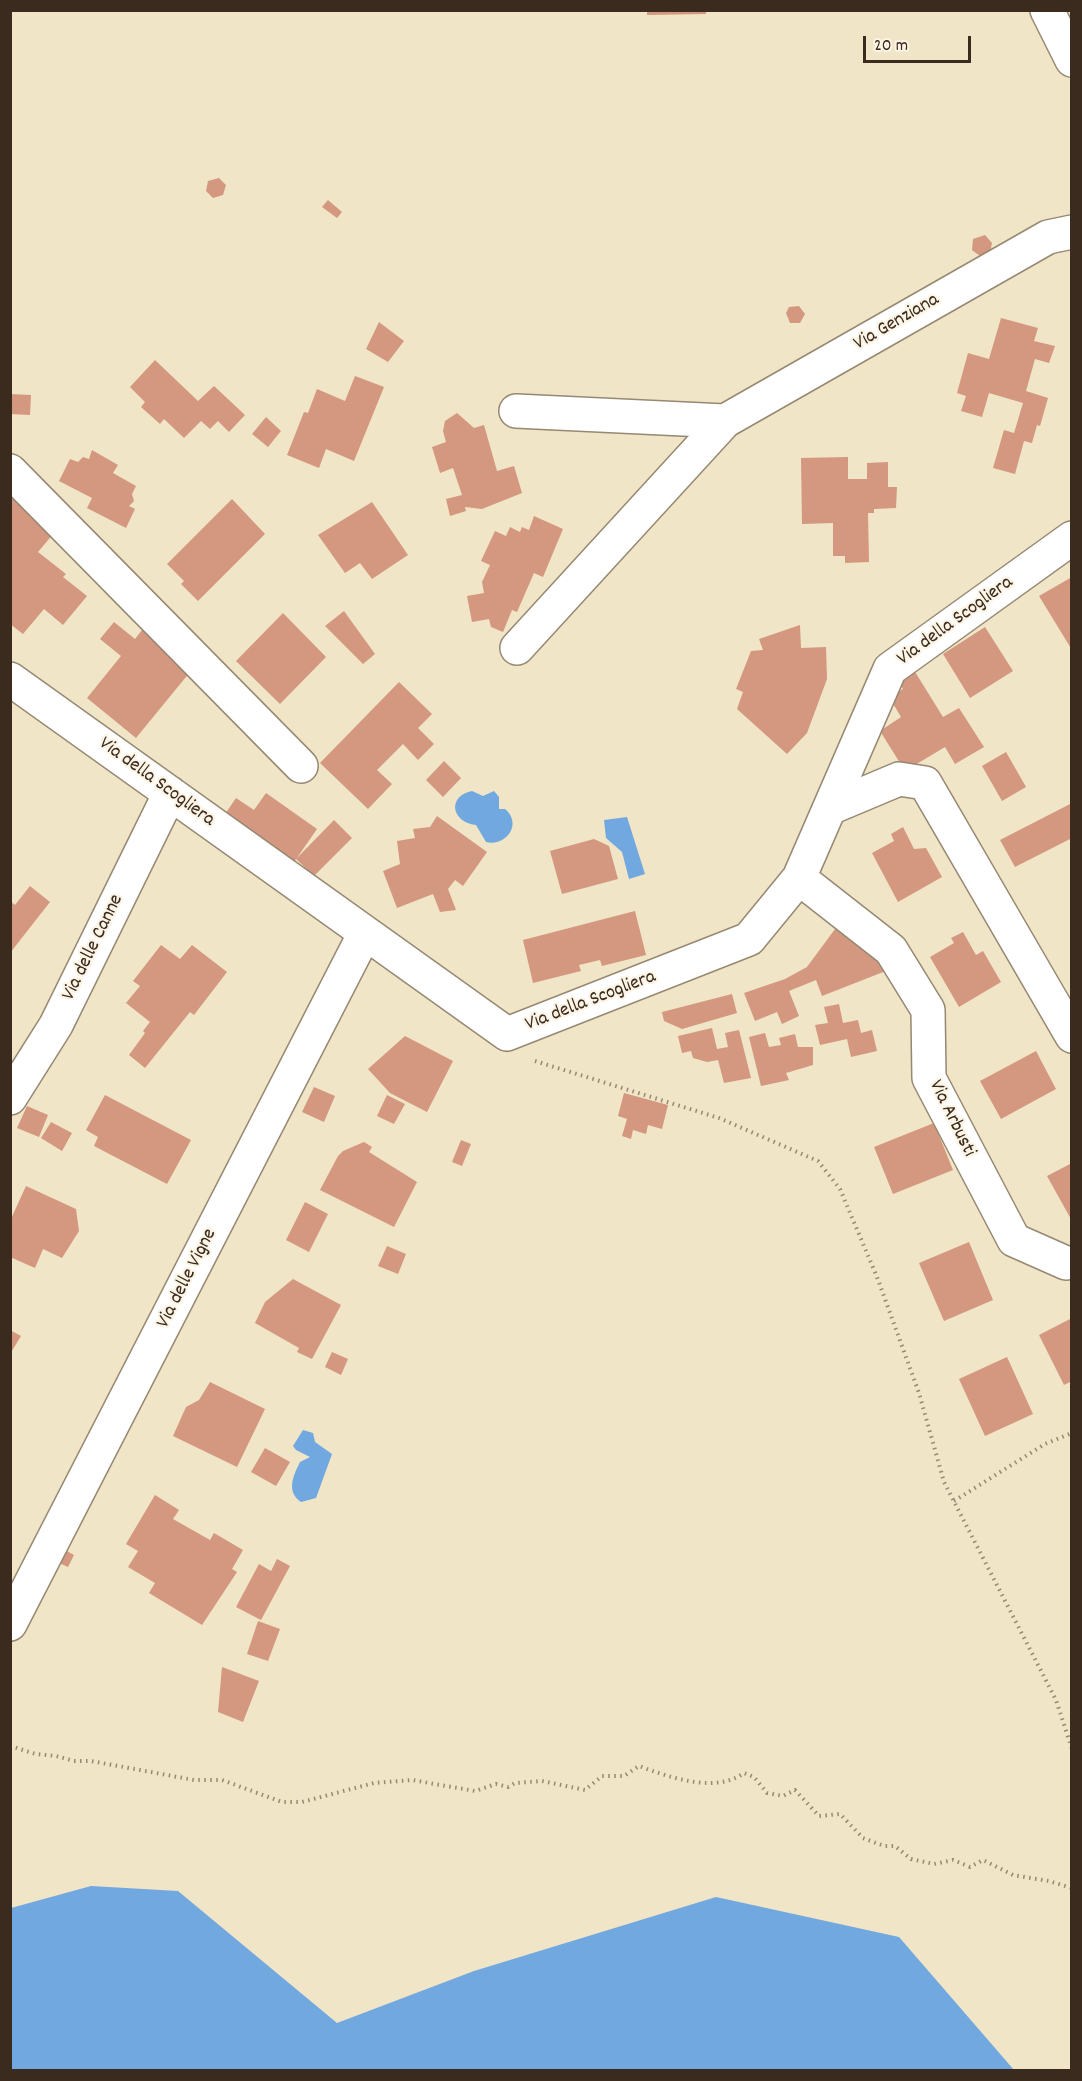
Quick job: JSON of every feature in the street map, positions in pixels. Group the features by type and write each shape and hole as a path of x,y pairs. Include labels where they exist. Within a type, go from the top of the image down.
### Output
{"street":[{"path":"1047,10 1071,60"},
{"name":"Via Genziana","path":"517,648 725,421 1048,237 1071,232"},
{"path":"516,411 725,421"},
{"path":"10,471 302,766"},
{"name":"Via della Scogliera","path":"10,680 507,1034 749,939 799,878 890,669 1071,538"},
{"path":"830,808 899,779 925,783 1071,1036"},
{"name":"Via delle Canne","path":"10,1098 56,1025 170,793"},
{"name":"Via Arbusti","path":"799,878 891,950 928,1010 929,1078 1014,1240 1066,1263"},
{"name":"Via delle Vigne","path":"10,1624 365,933"}],"path":[{"path":"507,1034 529,1060 719,1118 818,1161 840,1189 877,1277 919,1393 944,1482 1056,1700 1071,1749"},
{"path":"954,1501 1045,1444 1071,1433"},
{"path":"10,1746 36,1754 74,1761 92,1761 194,1780 222,1780 282,1802 302,1802 374,1783 412,1780 475,1791 496,1784 508,1787 515,1783 542,1781 585,1790 602,1776 624,1776 639,1766 673,1778 722,1783 734,1780 744,1773 754,1777 767,1794 783,1796 795,1790 819,1816 840,1814 863,1838 884,1846 896,1846 911,1859 934,1863 953,1860 970,1867 983,1860 1013,1875 1048,1881 1071,1888"}],"water":[{"path":"472,791 483,796 494,791 499,797 499,809 505,809 512,821 510,833 506,838 493,843 486,842 476,825 461,819 457,814 455,809 459,798"},
{"path":"627,817 645,874 629,879 622,852 606,838 604,820"},
{"path":"303,1430 313,1433 315,1442 332,1454 316,1498 301,1502 296,1498 292,1489 293,1478 300,1462 310,1457 293,1446"},
{"path":"91,1886 178,1891 337,2023 474,1971 716,1897 899,1937 1014,2070 11,2070 11,1908"}],"building":[{"path":"647,10 706,10 706,14 647,15"},
{"path":"219,178 226,185 223,195 213,198 206,191 208,181"},
{"path":"328,200 342,212 337,218 322,207"},
{"path":"985,235 992,243 990,253 980,256 972,250 973,239"},
{"path":"799,306 805,314 800,323 790,323 786,313 789,307"},
{"path":"1001,318 1038,328 1034,341 1055,346 1049,363 1035,359 1026,391 1048,398 1040,426 1037,425 1032,443 1024,441 1015,474 993,468 1004,430 1014,433 1023,403 989,393 982,417 961,411 966,396 957,393 968,353 989,359"},
{"path":"379,322 404,341 388,362 366,349"},
{"path":"155,360 198,401 214,386 245,415 229,432 218,421 210,429 201,421 184,438 164,419 160,424 141,407 145,402 130,387"},
{"path":"355,376 384,387 354,461 326,449 319,468 287,455 304,412 308,413 317,389 345,401"},
{"path":"10,394 31,395 30,415 10,414"},
{"path":"457,413 474,428 484,425 497,471 514,466 522,493 482,509 465,507 466,511 450,516 446,499 462,495 453,468 440,473 432,447 446,442 443,431 445,421"},
{"path":"266,417 281,431 268,447 252,434"},
{"path":"92,450 118,465 113,473 136,486 132,494 134,501 129,506 135,509 126,528 87,508 92,498 59,481 70,459 78,462 83,457 89,459"},
{"path":"848,457 848,479 867,479 867,463 888,462 888,487 897,487 896,508 874,509 874,513 868,513 869,562 845,563 845,556 833,556 833,523 802,524 801,458"},
{"path":"10,487 59,527 38,552 66,574 63,577 87,596 63,625 44,609 23,634 10,624"},
{"path":"232,499 265,534 198,601 181,584 184,581 167,564"},
{"path":"372,502 408,555 372,579 360,563 345,573 318,535"},
{"path":"534,516 563,529 543,577 534,573 517,612 512,610 503,632 491,627 489,619 472,622 467,596 484,593 482,582 490,565 481,561 495,531 506,536 510,527 520,532 522,527 529,530"},
{"path":"1072,577 1072,650 1039,596"},
{"path":"344,611 375,654 363,664 325,626"},
{"path":"283,613 326,657 280,704 236,661"},
{"path":"149,621 199,661 136,738 87,698 121,656 100,639 114,622 135,639"},
{"path":"800,625 801,648 826,647 827,679 807,733 787,754 737,709 743,692 736,689 751,651 763,650 759,639"},
{"path":"985,627 1013,671 970,698 943,654"},
{"path":"912,667 943,717 959,708 984,747 955,764 945,747 905,771 880,731 901,717 889,697 903,689 896,677"},
{"path":"399,682 432,714 418,728 434,744 418,760 403,744 377,770 392,784 368,809 320,763"},
{"path":"1006,752 1026,787 1002,801 982,766"},
{"path":"444,761 461,778 443,797 426,780"},
{"path":"266,793 317,829 290,868 219,823 236,798 254,810"},
{"path":"1072,803 1072,838 1015,867 1000,840"},
{"path":"437,816 487,852 463,886 455,880 448,889 456,910 440,912 433,894 397,908 383,871 400,864 397,841 415,838 413,829 430,827"},
{"path":"334,820 352,838 314,876 296,859"},
{"path":"903,827 914,849 926,848 942,877 898,902 872,853 894,841 891,834"},
{"path":"594,839 609,846 618,879 562,894 550,851"},
{"path":"30,886 50,902 10,953 10,901 15,905"},
{"path":"635,911 646,955 602,966 600,960 579,965 581,971 533,983 523,940"},
{"path":"838,925 896,967 822,996 816,980 789,991 799,1016 782,1024 777,1012 755,1021 744,993 785,979 807,967"},
{"path":"963,932 976,955 983,951 1001,982 959,1007 930,957 954,943 951,938"},
{"path":"161,945 180,959 192,945 227,972 194,1015 190,1012 145,1068 129,1055 150,1022 126,1003 140,986 133,981"},
{"path":"732,994 737,1013 682,1029 664,1021 662,1012"},
{"path":"839,1004 843,1023 858,1020 861,1033 872,1030 877,1051 851,1057 847,1039 820,1045 815,1025 828,1023 824,1007"},
{"path":"712,1028 717,1049 728,1047 725,1033 739,1030 751,1078 724,1083 718,1060 707,1062 693,1058 691,1051 682,1053 678,1036"},
{"path":"765,1033 769,1047 781,1045 779,1038 795,1034 798,1047 813,1047 813,1065 786,1073 789,1080 761,1086 749,1037"},
{"path":"405,1036 453,1061 427,1112 390,1093 368,1069"},
{"path":"1036,1051 1056,1089 1001,1119 980,1081"},
{"path":"314,1087 335,1096 324,1122 302,1112"},
{"path":"624,1093 668,1105 662,1129 648,1125 646,1134 633,1130 631,1139 622,1136 627,1119 618,1116"},
{"path":"105,1095 191,1140 167,1184 94,1146 98,1137 86,1130"},
{"path":"387,1095 405,1104 394,1124 377,1116"},
{"path":"27,1106 48,1115 39,1137 17,1128"},
{"path":"51,1122 72,1133 62,1151 41,1138"},
{"path":"934,1123 953,1170 893,1194 874,1147"},
{"path":"461,1140 471,1144 462,1166 452,1162"},
{"path":"364,1142 372,1147 369,1152 417,1182 394,1227 320,1190 338,1156 343,1151"},
{"path":"1072,1163 1072,1221 1047,1176"},
{"path":"26,1186 76,1209 79,1231 62,1258 43,1249 35,1268 10,1257 10,1221"},
{"path":"305,1202 328,1214 309,1252 286,1240"},
{"path":"969,1242 993,1300 944,1321 919,1263"},
{"path":"387,1246 406,1254 398,1274 378,1266"},
{"path":"293,1279 341,1305 312,1359 297,1352 299,1348 255,1323 265,1302"},
{"path":"1072,1318 1072,1381 1064,1385 1039,1335"},
{"path":"10,1330 21,1336 10,1354"},
{"path":"332,1352 348,1359 341,1375 325,1367"},
{"path":"1007,1357 1033,1414 985,1436 959,1379"},
{"path":"210,1382 265,1409 237,1467 173,1436 186,1407 199,1400"},
{"path":"265,1448 290,1462 276,1486 251,1472"},
{"path":"155,1495 179,1510 173,1519 210,1540 214,1533 243,1550 232,1569 237,1572 202,1625 149,1593 155,1583 128,1567 138,1551 126,1544"},
{"path":"65,1550 74,1555 68,1567 59,1563"},
{"path":"277,1559 290,1566 261,1620 236,1607 259,1564 271,1571"},
{"path":"258,1621 280,1629 268,1661 247,1654"},
{"path":"222,1667 259,1681 243,1722 218,1712"}]}
